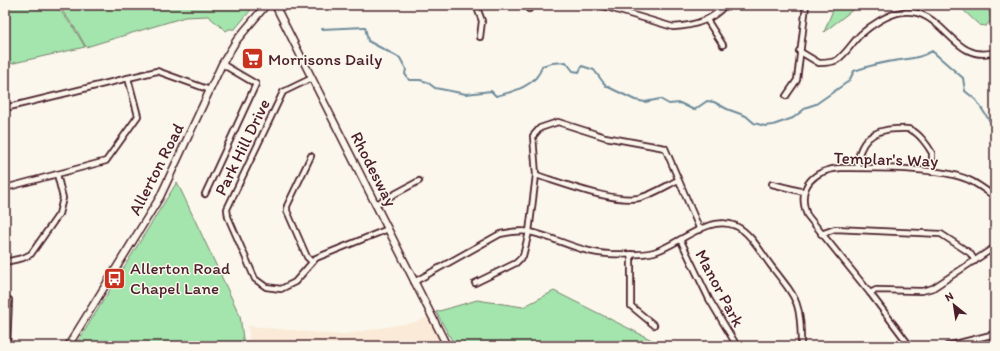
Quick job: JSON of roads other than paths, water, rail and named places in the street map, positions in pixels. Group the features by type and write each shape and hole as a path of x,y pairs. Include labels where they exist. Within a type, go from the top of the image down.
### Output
{"street":[{"name":"Allerton Road","path":"68,346 160,198 222,64 236,41 266,5"},
{"name":"Rhodesway","path":"275,5 447,346"},
{"path":"476,5 482,21 480,37"},
{"path":"600,5 673,27 685,27 707,20 725,5"},
{"path":"786,96 797,80 799,51 806,5"},
{"path":"799,51 819,63 836,60 860,35 875,24 890,16 902,12 914,12 926,16 937,23 955,42 969,52 979,54 995,52"},
{"path":"707,20 723,45"},
{"path":"206,194 256,84 222,64"},
{"path":"5,108 157,71 210,90"},
{"path":"5,188 106,161 138,116 128,78"},
{"name":"Park Hill Drive","path":"312,78 283,92 227,209 228,217 255,279 266,287 281,288 295,282 316,258 388,229"},
{"path":"474,282 516,263 523,256 529,232 536,175 533,136 540,128 558,122 605,137 666,148 700,230"},
{"path":"858,168 860,148 880,130 909,129 914,132 932,153 932,172"},
{"path":"311,156 287,206 287,211 307,257 312,262"},
{"name":"Templar's Way","path":"804,192 809,181 816,174 828,169 858,168 932,172 959,176 970,180 995,197"},
{"path":"5,262 23,258 31,254 59,214 64,198 57,174"},
{"path":"536,175 610,196 626,199 648,195 678,180"},
{"path":"376,204 419,181"},
{"path":"772,184 804,192 804,207 807,215 870,293 910,346"},
{"path":"414,282 500,234 529,232 590,252 630,254 653,252 680,241 711,225 730,224 737,226 750,238 793,294 800,310 801,346"},
{"path":"821,234 835,229 941,234 970,253 975,261"},
{"name":"Manor Park","path":"680,241 709,299 736,346"},
{"path":"870,293 876,290 922,291 933,288 995,247"},
{"path":"630,254 631,306 654,325"},
{"path":"7,346 9,300"},
{"path":"947,346 995,334"}],"waterway":[{"path":"322,29 365,27 368,41 400,58 406,69 405,74 409,80 420,80 427,82 435,88 466,94 491,91 496,96 524,87 536,78 540,73 542,66 552,63 566,62 573,71 579,72 582,66 594,70 606,86 635,100 645,102 660,99 669,104 680,103 694,110 707,101 714,102 727,109 746,116 754,123 765,126 773,125 793,118 807,107 816,104 849,81 854,71 882,63 924,55 932,51 963,78 965,91 976,100 995,129"}],"place":[{"name":"Morrisons Daily","path":"253,59"},
{"name":"Allerton Road Chapel Lane","path":"115,278"}]}
